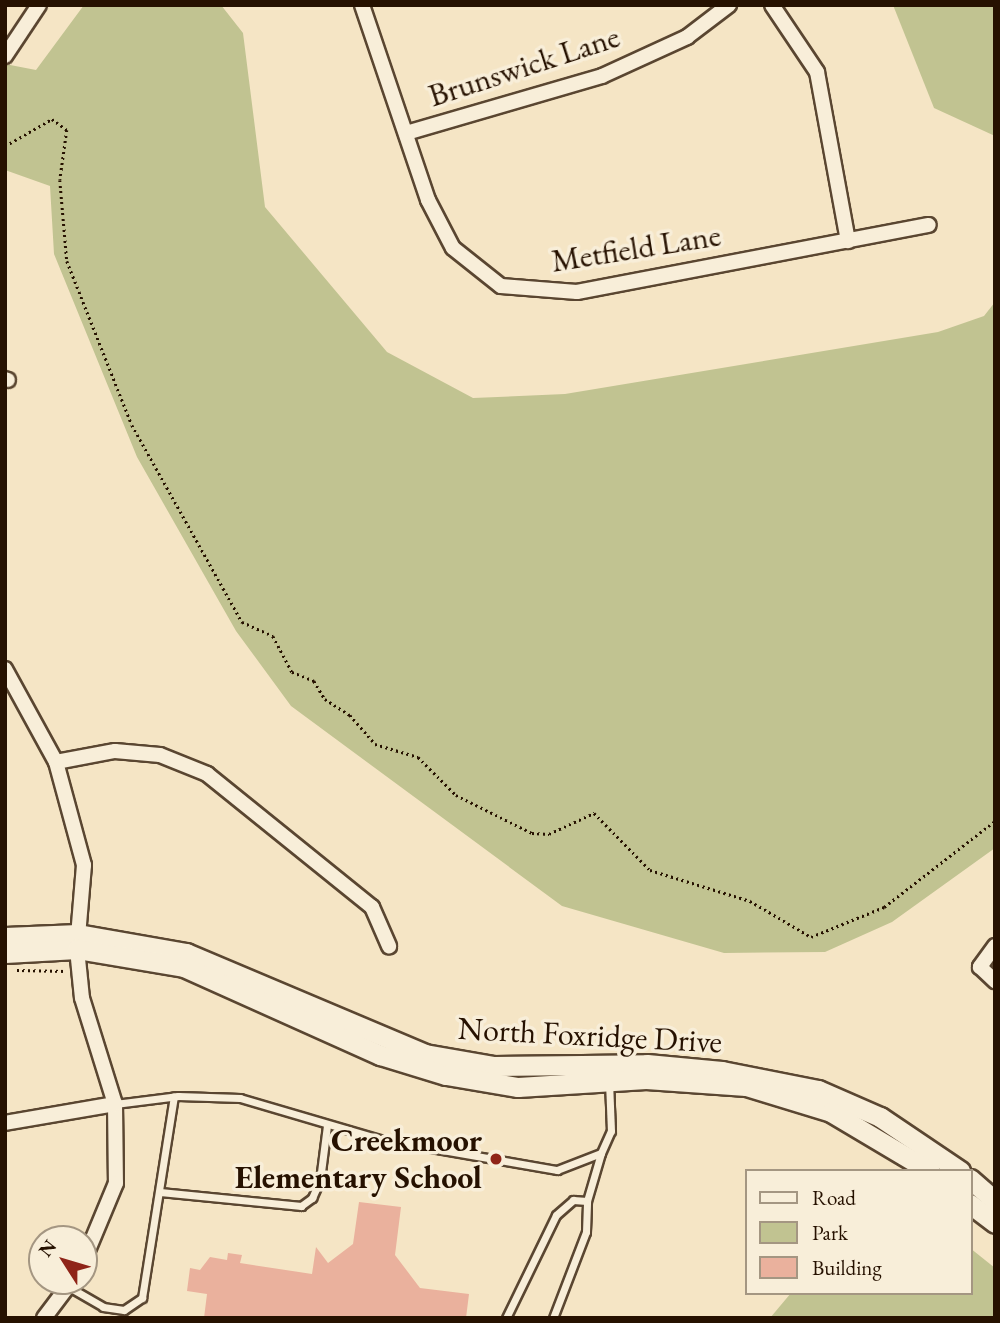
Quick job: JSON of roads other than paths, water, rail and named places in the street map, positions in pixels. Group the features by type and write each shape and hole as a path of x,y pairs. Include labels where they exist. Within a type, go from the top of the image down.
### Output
{"street":[{"path":"5,56 39,5"},
{"name":"Metfield Lane","path":"362,5 428,200 453,248 501,286 576,292 929,225"},
{"name":"Brunswick Lane","path":"406,133 602,76 687,37 729,5"},
{"path":"772,5 817,72 848,241"},
{"path":"5,669 56,762 84,865 77,941 82,998 116,1104 116,1183 98,1226"},
{"path":"56,762 115,751 160,755 207,774 372,907 389,946"},
{"name":"North Foxridge Drive","path":"5,937 77,941 184,967 380,1055 446,1074 518,1087 608,1075 647,1064 722,1071 818,1090 880,1117 957,1169"},
{"name":"North Foxridge Drive","path":"5,953 77,941"},
{"path":"995,946 980,967 995,981"},
{"name":"North Foxridge Drive","path":"608,1075 746,1086 831,1112 927,1169"},
{"path":"5,1123 116,1104"},
{"path":"972,1181 995,1201"},
{"path":"972,1205 995,1223"},
{"path":"44,1318 62,1295"}],"lane":[{"path":"553,1318 590,1216 587,1201 601,1153 611,1131 608,1075"},
{"path":"116,1104 174,1097 240,1098 327,1125 557,1170 601,1153"},
{"path":"86,1295 103,1307 124,1310 142,1298 174,1097"},
{"path":"160,1192 301,1206 312,1198 320,1180 327,1125"},
{"path":"506,1318 555,1215 573,1200 587,1201"}],"place":[{"name":"Creekmoor Elementary School","path":"496,1159"}]}
